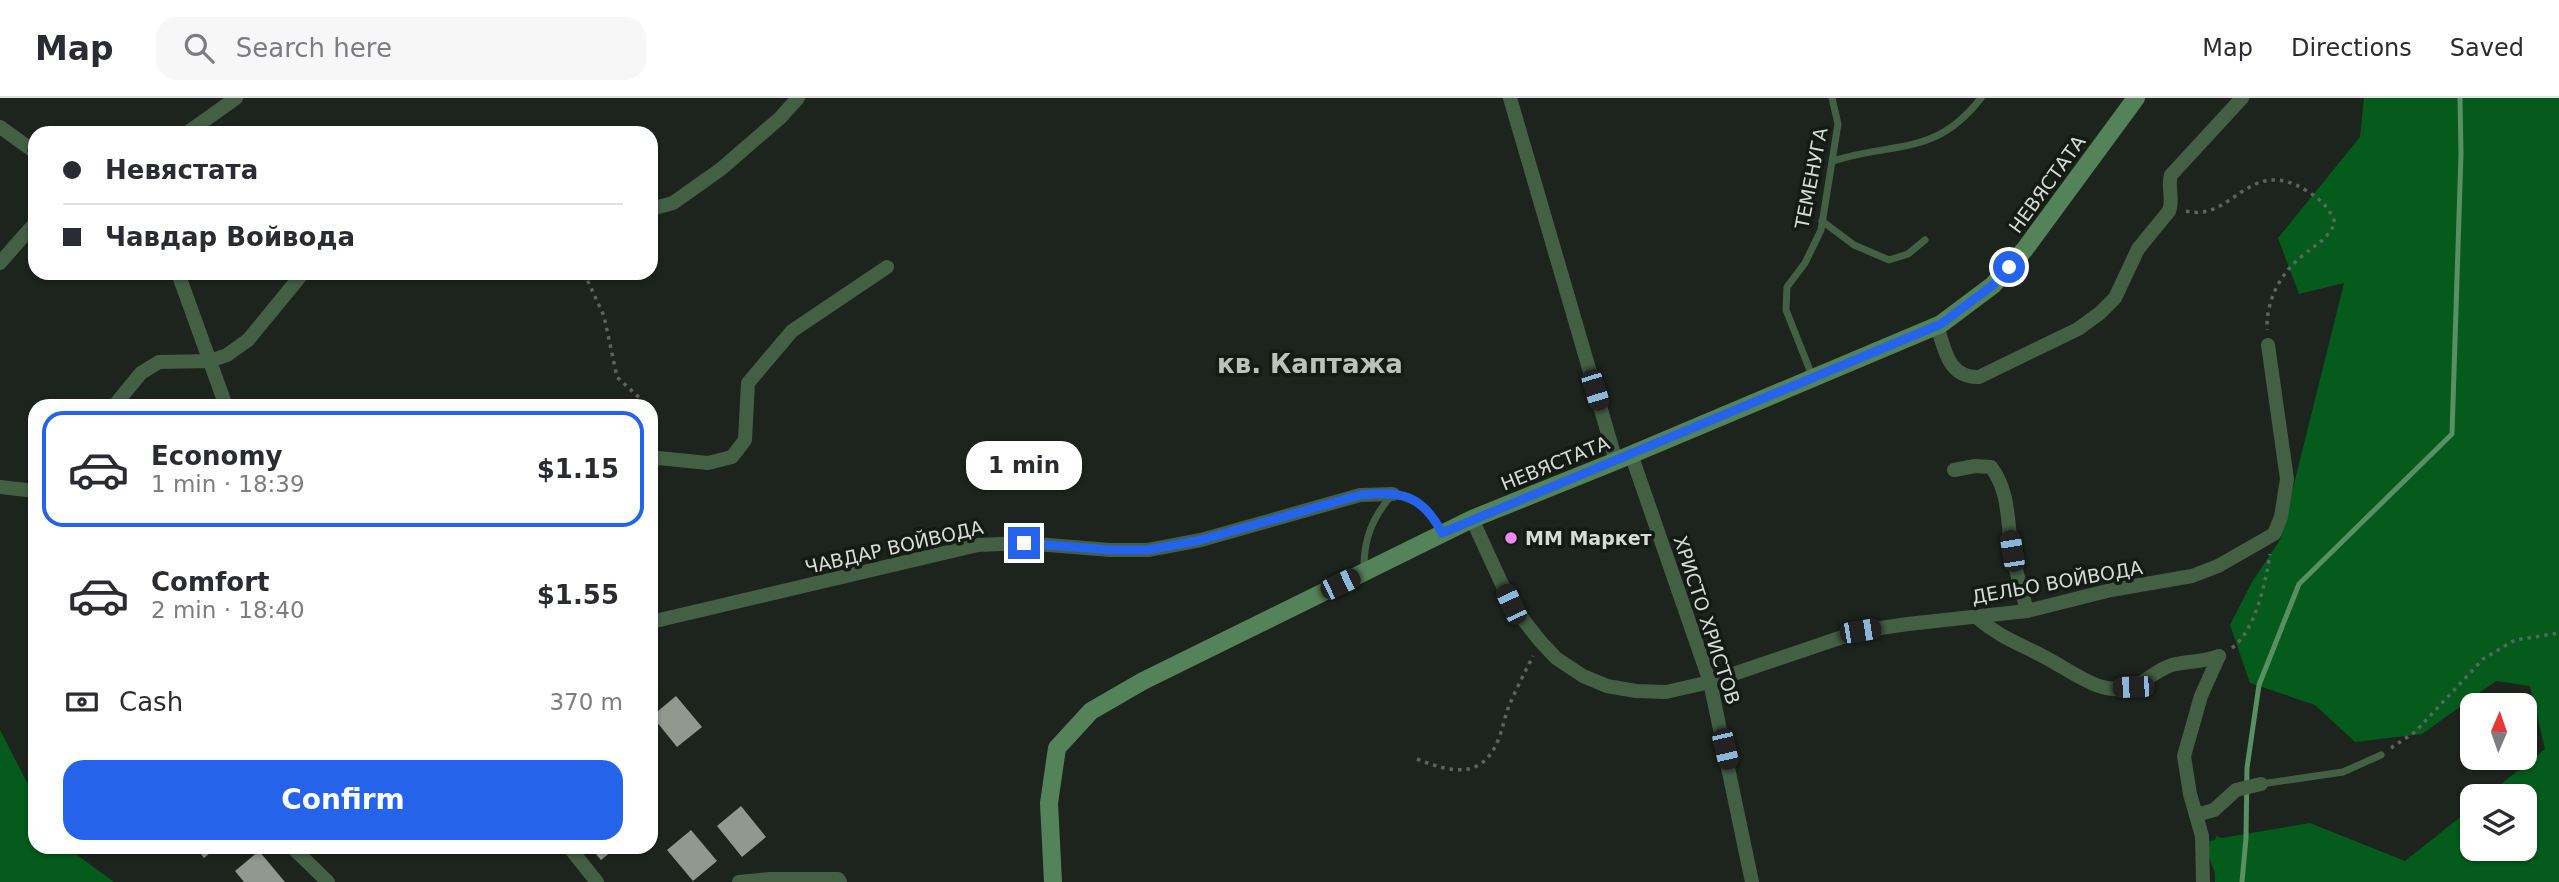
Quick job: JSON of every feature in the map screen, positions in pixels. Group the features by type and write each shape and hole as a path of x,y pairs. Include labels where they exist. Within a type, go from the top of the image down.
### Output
{"street":[{"path":"197,126 236,98"},
{"path":"658,207 673,203 721,169 780,118 798,98"},
{"name":"ХРИСТО ХРИСТОВ","path":"1510,98 1624,458 1710,682 1752,882"},
{"name":"НЕВЯСТАТА","path":"1052,882 1049,803 1057,748 1091,711 1143,681 1472,519 1937,326 1993,285 2025,249 2136,98"},
{"path":"1937,326 1953,368 1969,378 1989,373 2078,329 2100,313 2115,298 2138,249 2171,205 2168,190 2171,175 2242,98"},
{"path":"0,127 28,147"},
{"path":"0,262 28,231"},
{"path":"658,458 708,463 732,457 745,440 748,383 792,331 887,267"},
{"path":"181,280 224,399"},
{"path":"120,399 141,373 159,362 210,361 227,355 248,340 297,280"},
{"path":"2268,345 2287,480 2281,517 2274,534"},
{"path":"1954,470 1975,466 1991,467 2000,479 2008,507 2015,566 2027,611"},
{"path":"0,487 28,490"},
{"name":"ЧАВДАР ВОЙВОДА","path":"658,620 978,545 1024,543 1110,550 1148,550 1201,540 1360,495 1393,494"},
{"name":"ДЕЛЬО ВОЙВОДА","path":"1472,519 1511,604 1556,658 1607,686 1666,692 1710,682 1860,631 2027,611 2111,590 2192,576 2218,566 2274,534"},
{"path":"1976,617 1992,631 2049,659 2082,681 2107,688 2133,687 2171,665 2203,662 2219,656"},
{"path":"2203,882 2202,836 2190,794 2184,756 2201,696 2219,656"},
{"path":"2196,815 2214,810 2236,790 2261,784"},
{"path":"299,854 328,882"},
{"path":"575,854 597,882"},
{"path":"739,882 838,879 840,882"}],"lane":[{"name":"ТЕМЕНУГА","path":"1814,377 1786,310 1787,287 1805,263 1821,230 1838,124 1832,98"},
{"path":"1833,161 1920,143 1942,135 1966,118 1981,98"},
{"path":"1822,221 1854,245 1889,260 1908,254 1925,240"},
{"path":"1364,572 1367,535 1381,508 1393,494 1416,500 1432,514 1442,533"},
{"path":"2261,784 2343,772 2381,755"}],"path":[{"path":"2171,205 2203,214 2214,210 2254,183 2265,180 2293,183 2331,210 2335,223 2328,237 2300,258 2280,278 2266,316 2268,345"},
{"path":"587,280 604,316 617,377 641,399"},
{"path":"2219,656 2242,640 2266,584 2274,534"},
{"path":"2381,755 2415,732 2483,659 2515,640 2559,633"},
{"path":"1417,759 1453,770 1473,769 1488,759 1540,641"}],"green space":[{"path":"2364,98 2559,98 2559,882 2215,882 2215,874 2204,842 2215,840 2216,836 2222,838 2310,823 2405,861 2460,817 2460,861 2537,861 2537,784 2501,784 2519,770 2538,770 2538,755 2545,749 2538,720 2538,693 2532,693 2530,686 2496,681 2479,693 2460,693 2460,707 2422,734 2355,742 2315,705 2250,683 2230,625 2252,582 2280,540 2344,283 2299,294 2278,238 2360,137"},
{"path":"0,730 28,784 28,854 76,854 114,882 0,882"}],"building":[{"path":"676,696 702,727 677,747 658,723 658,711"},
{"path":"741,806 766,837 742,857 717,826"},
{"path":"691,830 717,861 693,881 667,850"},
{"path":"255,854 262,854 285,882 244,882 235,871"},
{"path":"596,854 608,854 601,860"}],"waterway":[{"path":"2242,882 2247,768 2259,685 2299,584 2452,434 2461,154 2460,98"}],"place":[{"name":"ММ Маркет","path":"1511,538"}],"district":[{"name":"кв. Каптажа","path":"1310,364"}],"route":[{"path":"1024,543 1110,550 1148,550 1201,540 1360,495 1378,493 1416,500 1432,514 1442,533 1941,324 1993,285 2009,267"}]}
